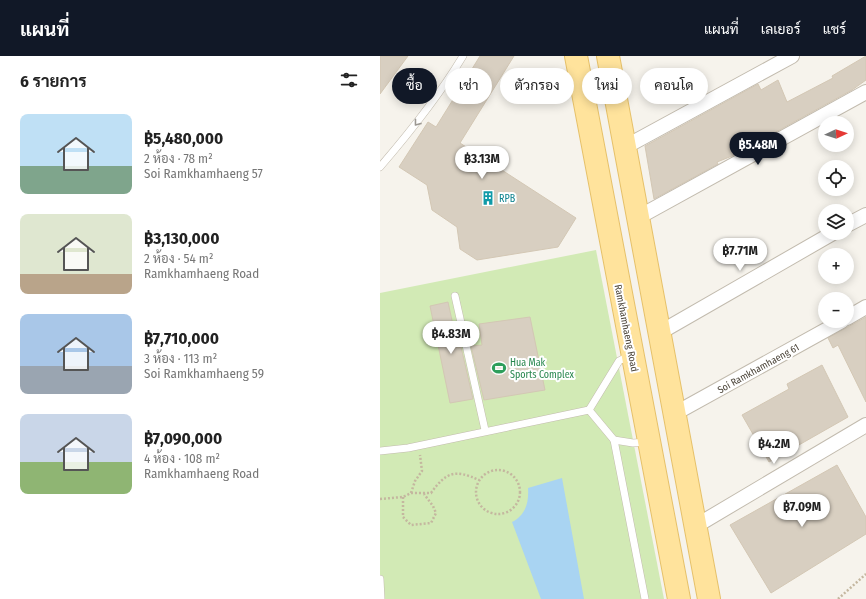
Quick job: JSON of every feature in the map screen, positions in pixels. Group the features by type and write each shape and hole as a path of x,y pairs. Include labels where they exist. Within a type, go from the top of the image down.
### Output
{"main road":[{"name":"Ramkhamhaeng Road","path":"576,56 679,599"},
{"name":"Ramkhamhaeng Road","path":"585,56 686,599"},
{"path":"600,56 700,599"},
{"path":"608,56 694,527 709,599"}],"street":[{"path":"625,148 792,56"},
{"path":"637,218 866,92"},
{"path":"854,221 866,215"},
{"path":"659,333 821,240"},
{"path":"854,314 866,307"},
{"name":"Soi Ramkhamhaeng 61","path":"674,414 829,328"},
{"path":"694,527 866,425"}],"lane":[{"path":"380,167 410,133 443,89 463,56"},
{"path":"455,296 485,430"},
{"path":"380,451 417,446 485,430 589,410 619,362 632,353"},
{"path":"589,410 614,440 645,599"},
{"path":"614,440 633,443 648,442"},
{"path":"380,579 381,599"}],"path":[{"path":"411,493 415,481 422,471 422,460 417,446"},
{"path":"505,470 517,480 520,486 518,501 515,507 502,514 488,512 478,502 476,488 479,480 490,471 505,470"},
{"path":"380,499 403,497 411,493 431,493 439,481 450,474 466,474 479,480"},
{"path":"403,497 403,517 411,524 421,525 431,523 436,513 433,506 424,494"},
{"path":"838,599 866,574"}],"green space":[{"name":"Hua Mak Sports Complex","path":"596,250 664,599 380,599 380,293"}],"water":[{"path":"562,478 584,599 541,599 512,522 521,516 526,508 528,488"}],"building":[{"path":"380,56 408,56 399,68 392,68 392,78 380,94"},
{"name":"RPB","path":"480,56 514,56 507,68 500,68 500,79 492,91 492,68 473,68"},
{"path":"866,56 866,80 852,90 732,156 717,162 718,164 654,199 645,146 758,84 761,90 778,80 787,102 833,78 832,76"},
{"name":"RPB","path":"450,104 484,104 460,143 576,218 558,247 477,260 460,249 457,227 432,210 427,185 399,167 428,122 436,127"},
{"path":"448,302 458,348 461,347 473,399 450,403 430,306"},
{"path":"530,317 545,390 484,400 471,346 482,345 479,324"},
{"path":"866,317 866,402 838,345 833,348 828,338 846,328 854,328 854,324"},
{"path":"822,365 848,417 769,462 742,415 789,389 787,384"},
{"path":"837,465 866,517 866,534 771,593 730,525"}],"place":[{"name":"RPB","path":"488,198"},
{"name":"Hua Mak Sports Complex","path":"499,368"}]}
